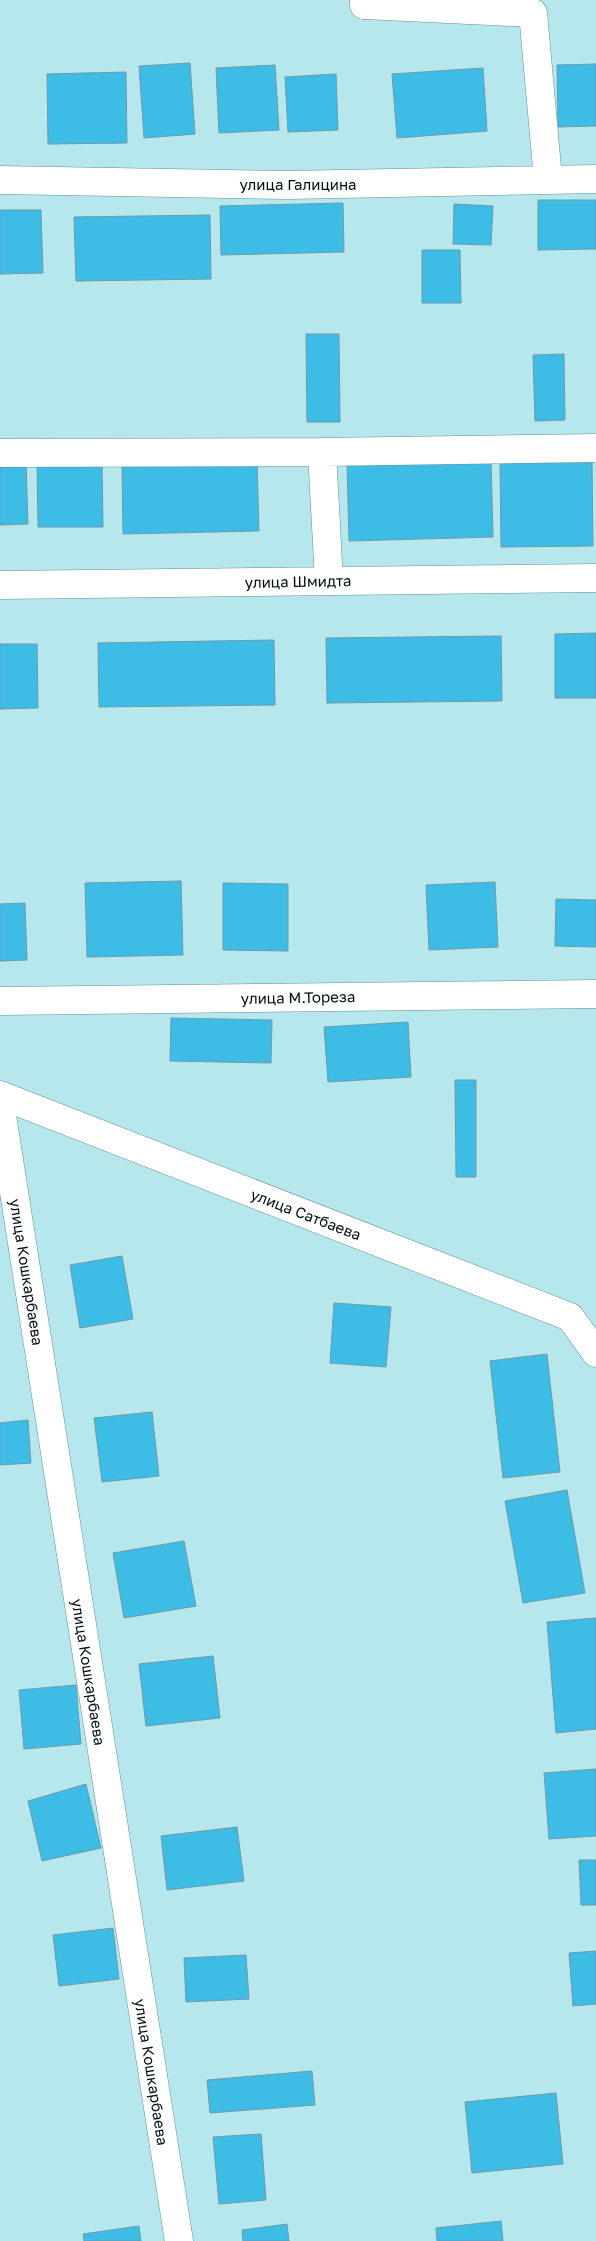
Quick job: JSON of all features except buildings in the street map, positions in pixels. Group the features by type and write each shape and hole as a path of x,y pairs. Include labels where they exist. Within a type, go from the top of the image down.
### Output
{"street":[{"path":"364,0 364,5 533,13 548,179"},
{"name":"улица Галицина","path":"0,180 288,185 596,179"},
{"path":"0,453 322,452 596,448"},
{"path":"322,452 330,581"},
{"name":"улица Шмидта","path":"0,584 596,578"},
{"name":"улица М.Тореза","path":"0,1001 596,994"},
{"name":"улица Сатбаева","path":"0,1095 570,1317 596,1353"},
{"name":"улица Кошкарбаева","path":"0,1103 179,2241"}]}
